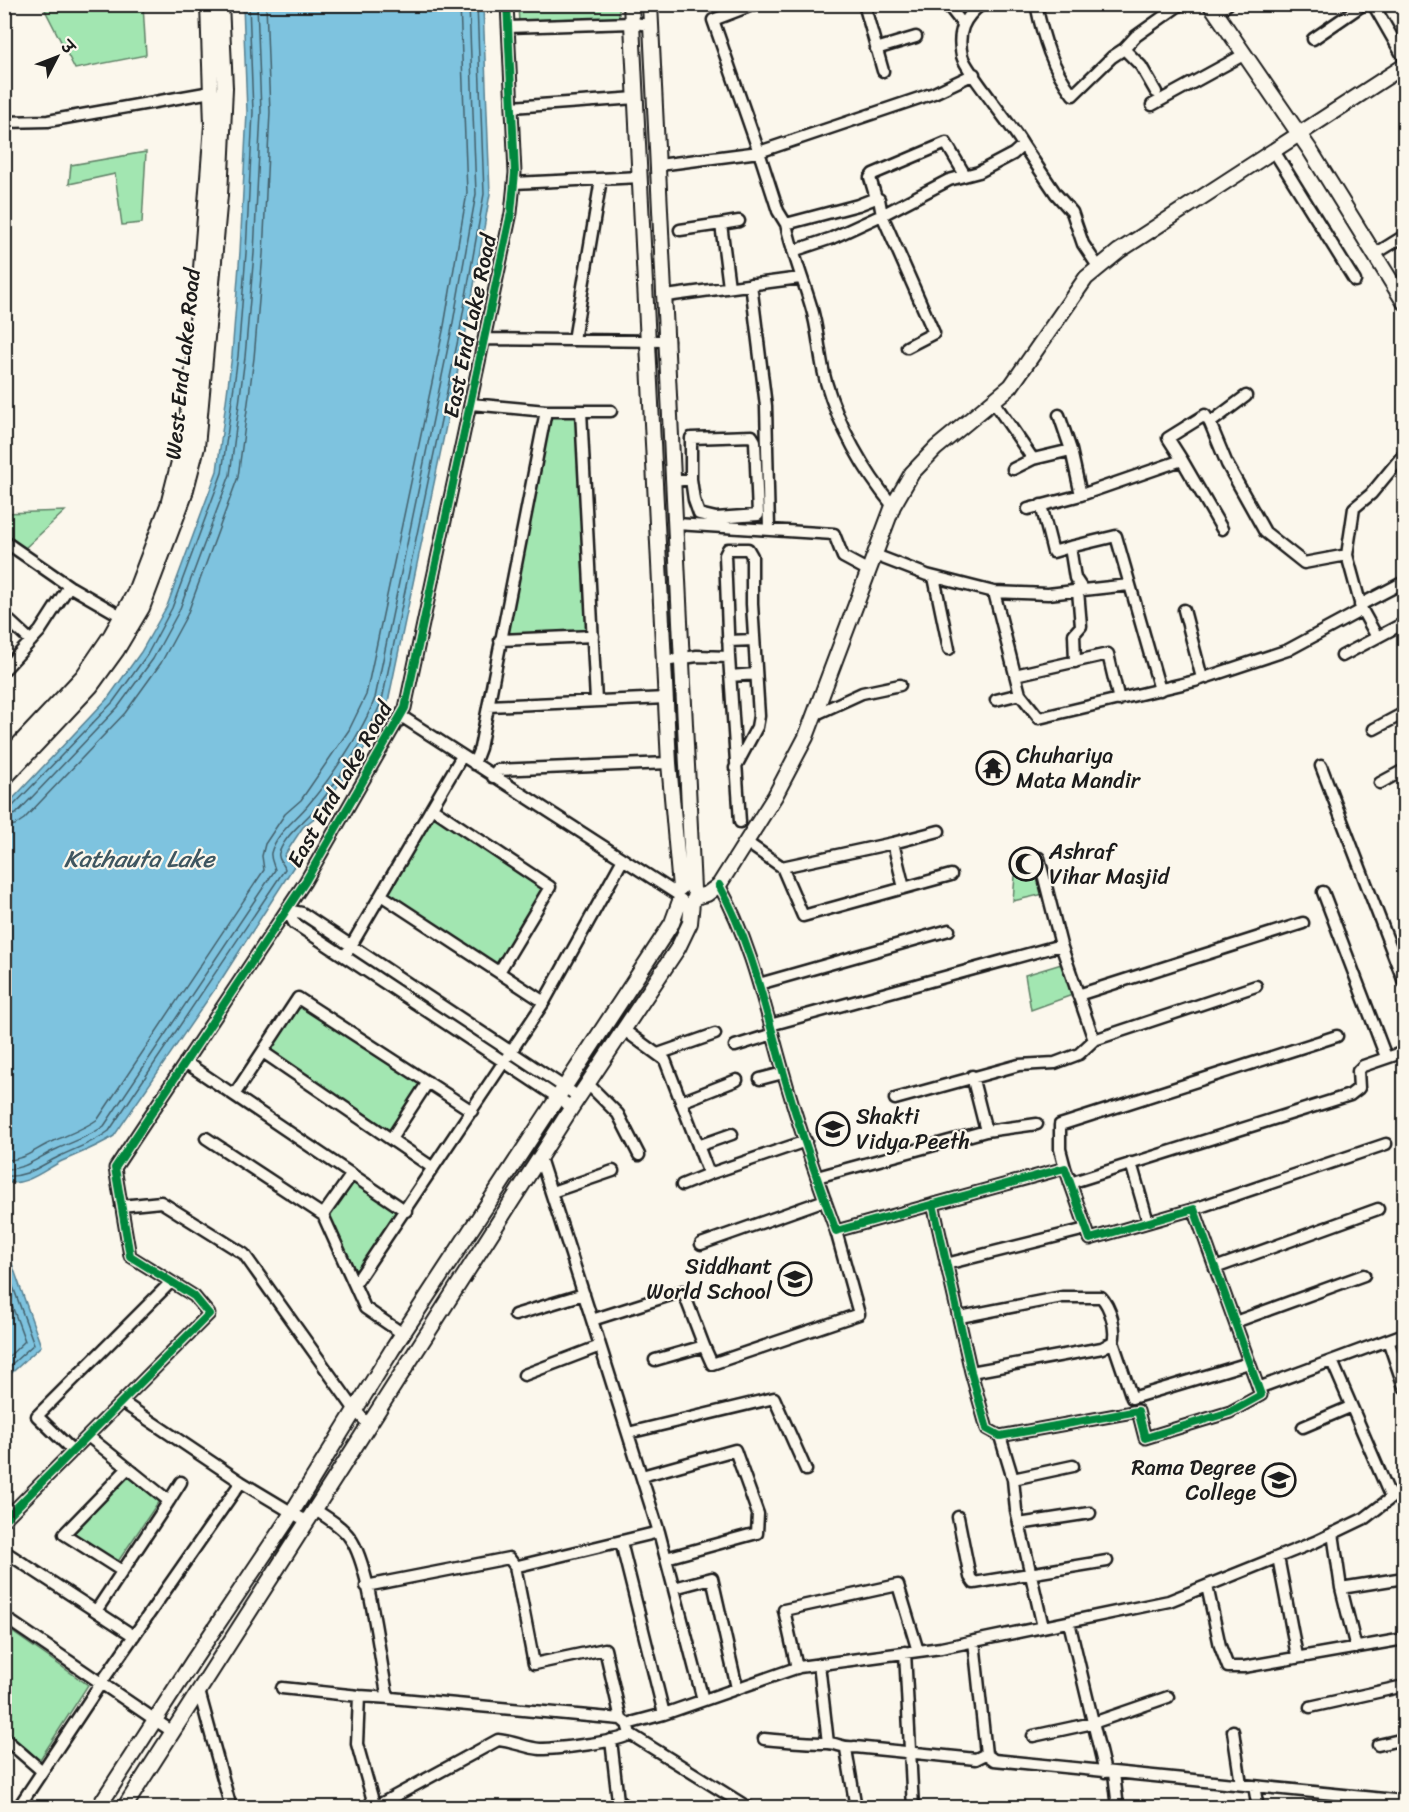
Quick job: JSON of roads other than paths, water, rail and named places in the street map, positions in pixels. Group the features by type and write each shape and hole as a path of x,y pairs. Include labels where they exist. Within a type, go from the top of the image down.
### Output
{"street":[{"name":"West End Lake Road","path":"4,779 91,686 127,620 134,594 167,507 184,442 193,366 212,125 208,4"},
{"name":"West End Lake Road","path":"4,760 83,676 127,620 142,608 178,515 197,447 220,195 225,88 221,4"},
{"name":"East End Lake Road","path":"122,1402 209,1314 194,1296 130,1256 115,1168 287,910 405,708 426,622 511,213 514,183 507,4"},
{"path":"124,1808 575,1102 678,948 690,923 669,763 631,4"},
{"path":"98,1808 292,1513 354,1410 672,923 686,895 687,658 676,524 650,4"},
{"path":"755,4 713,20 778,211 786,224 800,278 812,308 826,382 838,415 871,479 893,506"},
{"path":"864,4 883,71"},
{"path":"946,4 962,23"},
{"path":"982,4 969,13 962,23 962,58 1052,189 1072,212 1083,244 1099,268"},
{"path":"1036,4 1042,36 1058,76 1073,95 1136,36 1181,4"},
{"path":"1228,4 1213,9 1299,134 1404,302"},
{"path":"1313,39 1364,4"},
{"path":"1373,4 1404,58"},
{"path":"508,27 632,23 651,25"},
{"path":"876,49 916,37"},
{"path":"1124,49 1141,66 1156,92"},
{"path":"1152,105 1245,54"},
{"path":"401,716 622,861 686,895 707,894 719,885 775,796 806,737 893,506 912,473 936,448 1011,386 1086,278 1119,251 1404,66"},
{"path":"659,165 759,152 934,93 974,74"},
{"path":"4,122 48,121 212,92"},
{"path":"512,107 636,99"},
{"path":"907,346 934,333 882,215 879,198 876,198 870,178 873,174 946,143 965,176"},
{"path":"793,251 832,238 949,180 979,172 1013,154 1023,145"},
{"path":"1274,151 1355,281"},
{"path":"514,183 640,177"},
{"path":"574,340 601,179"},
{"path":"786,224 845,209 876,198"},
{"path":"680,230 739,221"},
{"path":"721,224 729,287"},
{"path":"1375,254 1404,236"},
{"path":"666,296 800,278"},
{"path":"751,284 766,406 769,529"},
{"path":"484,339 668,341"},
{"path":"1209,423 1246,396"},
{"path":"993,401 1034,459"},
{"path":"471,404 546,411 611,411"},
{"path":"474,764 480,748 546,411"},
{"path":"581,411 596,701"},
{"path":"1059,415 1071,450 1081,495"},
{"path":"1222,529 1168,438 1205,415 1227,464 1265,532 1304,563 1347,555"},
{"path":"752,436 755,441 758,514 716,518 699,514 692,479 691,438 752,436"},
{"path":"1013,469 1034,459 1071,450"},
{"path":"1377,637 1361,607 1347,555 1354,508 1371,494 1404,454"},
{"path":"1028,509 1081,495 1182,460"},
{"path":"674,481 692,479"},
{"path":"1041,505 1053,552 1116,536 1160,690"},
{"path":"676,524 834,534 843,557 869,571"},
{"path":"4,541 69,586 127,620"},
{"path":"1070,547 1075,578 1081,591 1081,626 1074,634 1075,662"},
{"path":"735,768 757,727 752,556 748,549 728,549 725,555 735,768 740,822"},
{"path":"875,555 934,577 994,592 1048,594 1129,585"},
{"path":"934,577 949,649"},
{"path":"994,592 1020,694 1039,718 1160,690 1288,650 1404,582"},
{"path":"4,670 31,641 69,586"},
{"path":"1184,609 1202,678"},
{"path":"4,616 31,641"},
{"path":"1342,656 1404,623"},
{"path":"500,640 592,636"},
{"path":"729,641 754,640"},
{"path":"1015,675 1108,654 1119,700"},
{"path":"664,661 729,657"},
{"path":"730,676 756,674"},
{"path":"814,715 862,693 900,685"},
{"path":"996,700 1020,694"},
{"path":"488,706 666,698"},
{"path":"1374,729 1404,713"},
{"path":"345,957 462,756"},
{"path":"493,777 497,770 669,763"},
{"path":"1321,766 1404,982"},
{"path":"1380,783 1404,770"},
{"path":"432,808 550,887 499,972"},
{"path":"782,867 939,831"},
{"path":"746,842 782,867 803,916 951,875"},
{"path":"892,843 904,888"},
{"path":"1039,858 1061,945 1094,1040"},
{"path":"355,1284 544,1002 622,861"},
{"path":"592,1320 682,1291 712,1365 859,1314 836,1231 783,1072 759,984 734,910 719,885"},
{"path":"1323,892 1386,1058"},
{"path":"381,895 544,1002"},
{"path":"287,910 294,923 345,957 504,1061 561,1091"},
{"path":"287,910 302,913 512,1051 575,1102"},
{"path":"1078,995 1303,923"},
{"path":"759,984 949,930"},
{"path":"735,1046 772,1029 1061,945"},
{"path":"895,1099 972,1076 1019,1065 1055,1063 1079,1054 1094,1040 1256,986"},
{"path":"234,1095 298,998 472,1111"},
{"path":"624,1030 665,1060 709,1174"},
{"path":"658,1054 715,1034"},
{"path":"1337,1036 1060,1125 1060,1149 1090,1239 1194,1209 1386,1144"},
{"path":"263,1052 434,1168"},
{"path":"1070,1183 1350,1095 1359,1088 1358,1071 1363,1066 1404,1052"},
{"path":"185,1062 406,1211"},
{"path":"760,1079 783,1072"},
{"path":"972,1076 986,1131"},
{"path":"681,1102 737,1080"},
{"path":"391,1138 428,1082"},
{"path":"588,1084 618,1114 639,1155"},
{"path":"817,1177 986,1131 1037,1124"},
{"path":"698,1146 732,1134"},
{"path":"206,1138 323,1215 365,1308 403,1334"},
{"path":"681,1185 806,1141"},
{"path":"540,1158 659,1532 703,1700"},
{"path":"1131,1163 1148,1222"},
{"path":"836,1231 1065,1168"},
{"path":"552,1192 613,1171"},
{"path":"323,1215 352,1174"},
{"path":"700,1244 825,1200"},
{"path":"121,1206 161,1202 244,1254 354,1410 369,1425"},
{"path":"933,1204 971,1372 987,1429 1000,1436 1138,1411"},
{"path":"960,1317 1062,1297 1101,1297 1107,1303 1116,1334 1113,1342 1138,1411 1145,1438 1230,1412 1261,1395 1194,1209"},
{"path":"1215,1268 1378,1209"},
{"path":"946,1264 1086,1229"},
{"path":"1235,1322 1364,1275"},
{"path":"73,1451 37,1416 171,1282"},
{"path":"515,1315 584,1294"},
{"path":"1258,1388 1404,1334"},
{"path":"1388,1340 1404,1387"},
{"path":"971,1372 1102,1348 1113,1342"},
{"path":"524,1375 600,1346"},
{"path":"655,1360 704,1346"},
{"path":"1332,1361 1350,1407 1404,1506"},
{"path":"1132,1398 1249,1363"},
{"path":"628,1433 774,1398 806,1470"},
{"path":"4,1520 122,1402 241,1482 292,1513 310,1515 350,1536 359,1556 384,1679 391,1698"},
{"path":"1303,1426 1350,1407"},
{"path":"88,1436 169,1500"},
{"path":"1000,1436 1013,1479 1019,1524 1043,1627"},
{"path":"642,1476 735,1450 758,1514 757,1533 666,1558"},
{"path":"1013,1479 1072,1466"},
{"path":"122,1571 64,1534 128,1468"},
{"path":"96,1611 181,1482"},
{"path":"18,1808 101,1683 241,1482"},
{"path":"282,1688 391,1698 626,1726 797,1668 918,1651 1157,1605 1333,1533 1365,1518 1398,1493"},
{"path":"1019,1524 1090,1513"},
{"path":"958,1517 970,1576 974,1583 1107,1561"},
{"path":"515,1566 659,1532"},
{"path":"1333,1533 1341,1588 1356,1648"},
{"path":"621,1542 664,1714"},
{"path":"4,1551 134,1636"},
{"path":"1278,1557 1297,1656"},
{"path":"366,1586 508,1558 515,1566 534,1664 605,1649 626,1726 745,1806"},
{"path":"674,1588 712,1578 737,1688"},
{"path":"1341,1588 1404,1578"},
{"path":"797,1668 784,1610 898,1585 918,1651"},
{"path":"1207,1586 1220,1646 1228,1667 1244,1667 1404,1639"},
{"path":"4,1617 172,1732"},
{"path":"1069,1622 1093,1723 1118,1808"},
{"path":"974,1641 986,1754 993,1760 1404,1801"},
{"path":"905,1652 913,1808"},
{"path":"819,1664 828,1743"},
{"path":"1310,1707 1404,1686"},
{"path":"199,1690 231,1808"},
{"path":"359,1696 357,1744 375,1807 498,1740 539,1749 611,1740 626,1726"},
{"path":"1034,1736 1093,1723 1168,1697"},
{"path":"1233,1731 1241,1784"},
{"path":"4,1738 42,1771"},
{"path":"764,1738 828,1743 846,1749 855,1747 976,1759 986,1754"},
{"path":"1378,1745 1404,1739"},
{"path":"611,1740 618,1801 628,1808"},
{"path":"846,1749 856,1808"},
{"path":"1254,1786 1258,1808"},
{"path":"1348,1796 1350,1808"}],"water":[{"name":"Kathauta Lake","path":"243,5 483,5 490,194 466,331 388,702 368,743 317,816 303,827 284,856 294,866 219,983 114,1136 27,1180 4,1182 5,807 108,698 141,652 167,606 217,471 232,355 240,252 247,112"},
{"path":"5,1244 41,1346 4,1379"}],"place":[{"name":"Chuhariya Mata Mandir","path":"993,768"},
{"name":"Ashraf Vihar Masjid","path":"1026,864"},
{"name":"Shakti Vidya Peeth","path":"833,1129"},
{"name":"Siddhant World School","path":"795,1279"},
{"name":"Rama Degree College","path":"1279,1480"}]}
